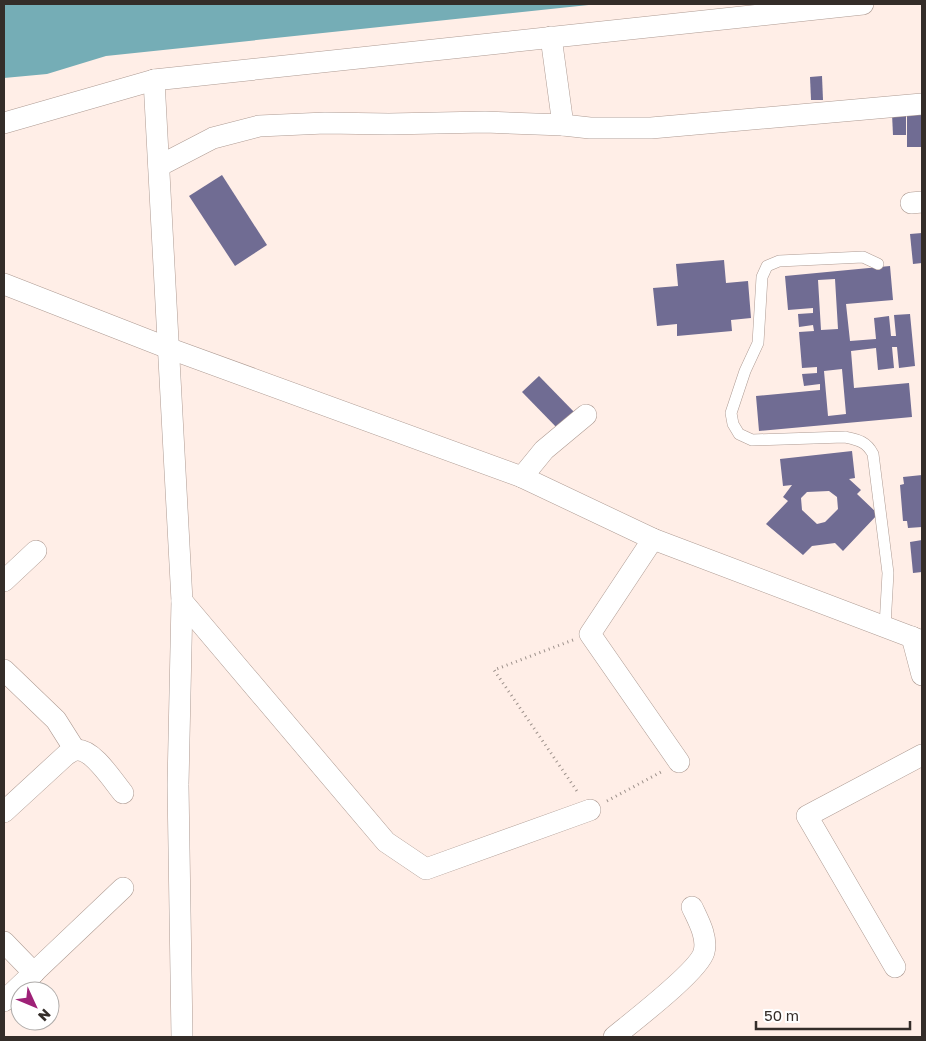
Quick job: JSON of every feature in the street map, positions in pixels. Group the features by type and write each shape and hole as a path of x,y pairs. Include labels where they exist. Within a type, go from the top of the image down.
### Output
{"street":[{"path":"4,123 154,80 864,4"},
{"path":"551,38 563,125"},
{"path":"154,80 182,601 178,785 182,1037"},
{"path":"159,166 213,138 259,126 324,123 485,122 590,128 651,128 922,104"},
{"path":"4,284 168,348 522,477 653,539 917,639 922,675"},
{"path":"522,477 544,450 586,415"},
{"path":"653,539 590,634 679,762"},
{"path":"4,581 36,551"},
{"path":"182,601 386,842 426,869 590,810"},
{"path":"4,670 56,720 75,750"},
{"path":"4,812 66,755 75,750 82,750 91,754 123,793"},
{"path":"896,967 807,816 922,755"},
{"path":"4,1001 123,888"},
{"path":"614,1037 676,986 696,966 704,952 704,937 692,907"},
{"path":"4,942 34,973"}],"lane":[{"path":"878,264 863,257 779,261 767,266 762,277 758,343 745,371 732,412 733,424 739,434 752,440 844,437 868,444 873,454 888,573 885,626"}],"path":[{"path":"590,634 494,670 590,810 679,762"}],"water":[{"path":"4,4 598,4 106,56 47,74 4,78"}],"building":[{"path":"822,76 823,100 811,100 810,77"},
{"path":"922,111 922,147 907,147 907,112"},
{"path":"892,114 906,114 906,135 893,135"},
{"path":"222,175 267,245 235,266 189,196"},
{"path":"922,233 922,263 913,264 910,234"},
{"path":"724,260 726,283 748,281 751,318 731,320 732,331 677,336 677,324 657,326 653,288 678,286 676,264"},
{"path":"890,266 893,300 846,304 850,341 876,339 874,318 889,316 891,336 896,336 894,315 910,314 915,366 899,368 897,347 892,347 894,368 878,370 876,348 851,351 854,388 909,383 912,417 759,431 756,396 820,390 820,384 804,386 802,374 817,373 817,367 802,368 799,332 814,331 813,325 799,327 798,314 813,313 813,308 788,310 785,276","holes":["835,279 838,329 821,330 818,280","842,369 846,414 828,416 824,371"]},
{"path":"539,376 577,415 560,431 522,392"},
{"path":"852,451 855,478 849,479 861,490 857,494 878,514 843,551 835,543 812,546 803,555 766,524 788,501 783,497 792,485 783,486 780,459","holes":["829,491 837,497 838,509 825,522 817,524 802,510 801,498 807,492"]},
{"path":"922,475 922,527 908,528 907,521 903,521 900,485 904,484 903,477"},
{"path":"922,540 922,572 913,573 910,542"}]}
